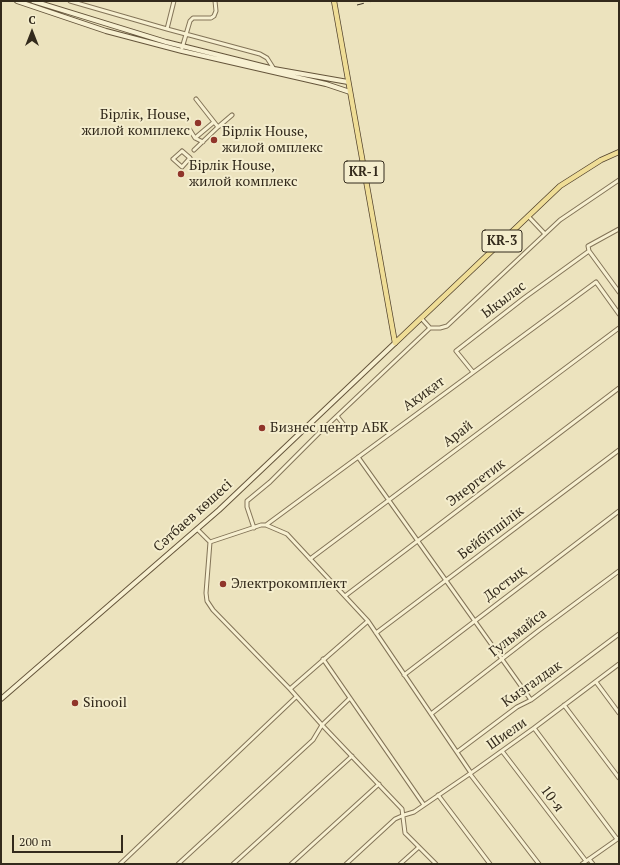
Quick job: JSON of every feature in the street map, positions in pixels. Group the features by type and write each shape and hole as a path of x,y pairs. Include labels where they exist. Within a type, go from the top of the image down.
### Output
{"main road":[{"path":"16,1 102,29 277,74 326,84 350,92"},
{"path":"33,1 182,49 274,69 348,82"},
{"name":"KR-1","path":"334,1 394,343"},
{"name":"KR-3","path":"394,343 560,186 601,160 619,152"},
{"name":"Сәтбаев көшесі","path":"1,700 218,510 394,343"}],"street":[{"path":"70,1 260,54 267,58 277,74"},
{"path":"167,29 174,1"},
{"path":"182,49 192,18 211,18 214,16 216,11 215,1"},
{"path":"196,99 218,127"},
{"path":"194,150 232,115"},
{"path":"195,138 214,122"},
{"path":"190,130 195,138 203,142"},
{"path":"182,151 190,158 182,167 173,159 182,151"},
{"path":"254,528 247,507 247,502 270,482 430,328 447,326 560,220 619,180"},
{"path":"528,216 545,234"},
{"path":"619,229 588,246 589,251 619,292"},
{"name":"Ыкылас","path":"473,372 456,350 589,251"},
{"name":"Ақиқат","path":"266,525 596,282 619,314"},
{"path":"421,318 430,328"},
{"name":"Арай","path":"310,559 619,328"},
{"name":"Энергетик","path":"346,596 619,388"},
{"path":"338,416 344,425"},
{"name":"Бейбітшілік","path":"376,633 619,450"},
{"path":"358,457 531,700"},
{"name":"Достық","path":"404,675 474,620 619,511"},
{"path":"210,542 266,525 287,534 368,621 470,773 539,864"},
{"path":"197,529 210,542 206,593 207,601 213,610 290,689 402,809 404,815 405,833 436,864"},
{"name":"Гульмайса","path":"431,714 619,571"},
{"path":"290,689 368,621"},
{"name":"Кызгалдак","path":"456,752 517,707 531,700 619,634"},
{"path":"323,659 424,805"},
{"name":"Шиели","path":"346,864 395,819 414,812 534,728 619,664"},
{"path":"596,682 619,712"},
{"path":"120,864 296,697"},
{"path":"178,864 313,740 322,725 350,698"},
{"path":"564,705 619,778"},
{"path":"534,728 618,839 582,864"},
{"name":"10-я","path":"502,750 587,860 593,864"},
{"path":"233,864 352,756"},
{"path":"291,864 379,784"},
{"path":"438,795 490,864"},
{"path":"400,864 419,847"}],"railway":[{"path":"357,5 373,1"}],"place":[{"name":"Бірлік, House, жилой комплекс","path":"198,123"},
{"name":"Бірлік House, жилой омплекс","path":"214,140"},
{"name":"Бірлік House, жилой комплекс","path":"181,174"},
{"name":"Бизнес центр АБК","path":"262,428"},
{"name":"Электрокомплект","path":"223,584"},
{"name":"Sinooil","path":"75,703"}]}
